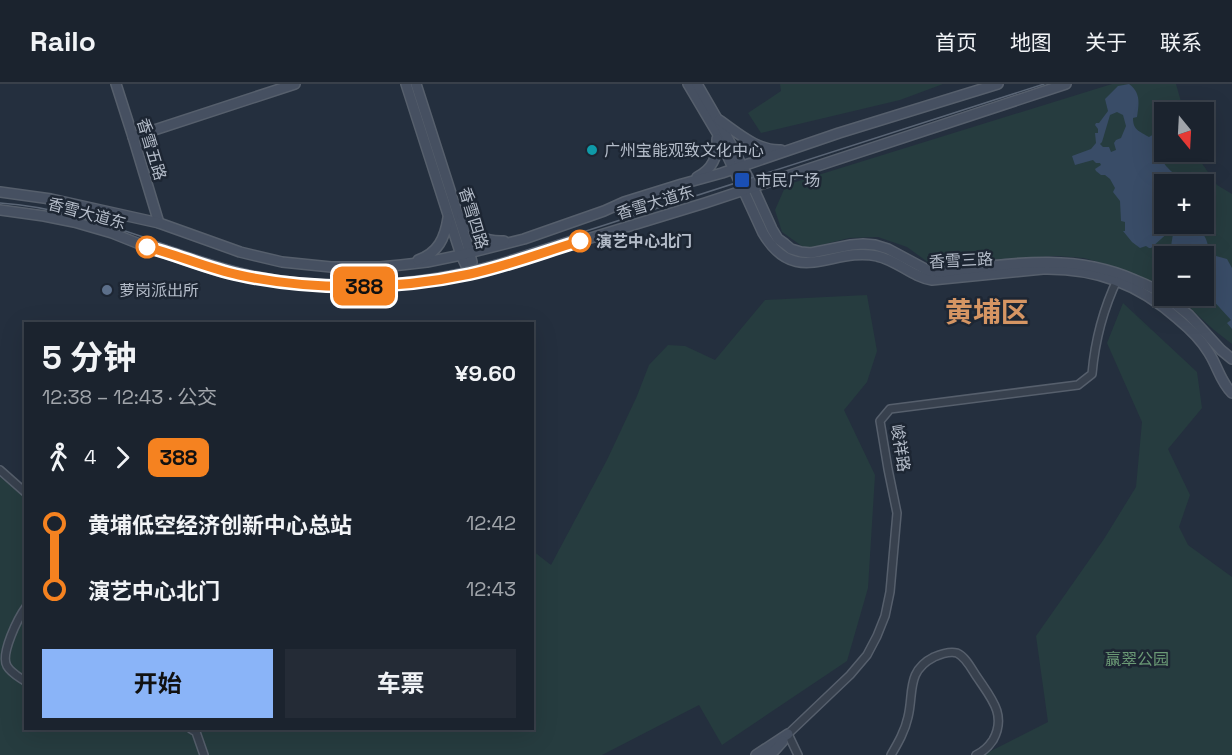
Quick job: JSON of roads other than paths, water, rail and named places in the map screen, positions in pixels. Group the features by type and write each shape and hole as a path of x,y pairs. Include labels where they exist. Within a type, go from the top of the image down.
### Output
{"main road":[{"name":"香雪五路","path":"116,84 134,136 159,223"},
{"path":"134,136 295,84"},
{"name":"香雪四路","path":"406,84 453,213"},
{"name":"香雪四路","path":"416,84 453,213 466,254 472,262 470,274"},
{"name":"香雪三路","path":"688,84 717,134 753,187 778,239 791,249 819,253 851,245 875,245 888,249 929,271 942,272 1048,261 1090,265 1119,277 1156,300 1188,327 1209,353 1224,385 1232,393"},
{"name":"香雪三路","path":"697,84 717,118 738,167 743,190 763,233 772,247 784,255 807,263 852,255 880,256 918,276 932,280 1059,269 1119,277 1146,284 1154,289"},
{"name":"香雪大道东","path":"0,192 51,199 159,223 240,252 282,262 331,267 401,266 466,254 524,239 624,202 998,84"},
{"name":"香雪大道东","path":"0,210 90,226 219,271 256,279 309,285 412,284 470,274 559,248 1066,84"},
{"path":"717,118 753,143 770,150 797,147"},
{"path":"682,184 701,175 712,166 716,155 717,134"},
{"path":"401,266 422,259 438,248 453,213 482,238 501,242 524,239"},
{"name":"香雪三路","path":"1178,306 1232,359"},
{"name":"峻祥路","path":"756,755 788,734"},
{"name":"峻祥路","path":"769,755 788,734"}],"street":[{"name":"峻祥路","path":"788,734 850,675 867,655 878,636 885,616 890,592 897,513 880,421 890,409 1078,385 1092,374 1098,330 1107,302 1119,277"},
{"path":"0,470 24,491"},
{"path":"24,609 4,655 5,664 24,681"},
{"path":"891,755 907,722 912,686 917,671 929,660 947,653 957,654 965,660 995,704 999,716 998,730 990,745 976,755"},
{"path":"193,730 196,732 204,755"},
{"path":"788,734 798,755"}],"water":[{"path":"1129,84 1133,87 1139,103 1137,117 1133,118 1134,125 1137,130 1149,137 1154,134 1154,162 1164,162 1174,174 1154,174 1154,234 1167,234 1151,248 1146,246 1140,248 1123,231 1125,231 1125,222 1121,221 1120,201 1113,192 1115,188 1110,179 1096,171 1100,163 1093,160 1075,165 1072,156 1091,149 1096,143 1095,133 1098,133 1098,129 1095,125 1108,111 1105,99 1118,86","holes":["1117,112 1123,115 1126,126 1121,138 1114,143 1116,150 1111,152 1109,147 1103,147 1100,144 1110,115"]},
{"path":"1173,234 1203,234 1208,246 1171,246"},
{"path":"1214,254 1227,259 1232,268 1232,329 1227,323 1231,320 1214,301"}],"tram line":[{"path":"0,203 60,212 118,228 233,266 265,273 332,280 400,278 467,267 499,259 1044,84"}],"place":[{"name":"广州宝能观致文化中心","path":"592,150"},
{"name":"市民广场","path":"742,180"},
{"name":"演艺中心北门","path":"580,241"},
{"name":"萝岗派出所","path":"107,290"}],"district":[{"name":"黄埔区","path":"987,312"}],"park label":[{"name":"赢翠公园","path":"1137,659"}]}
